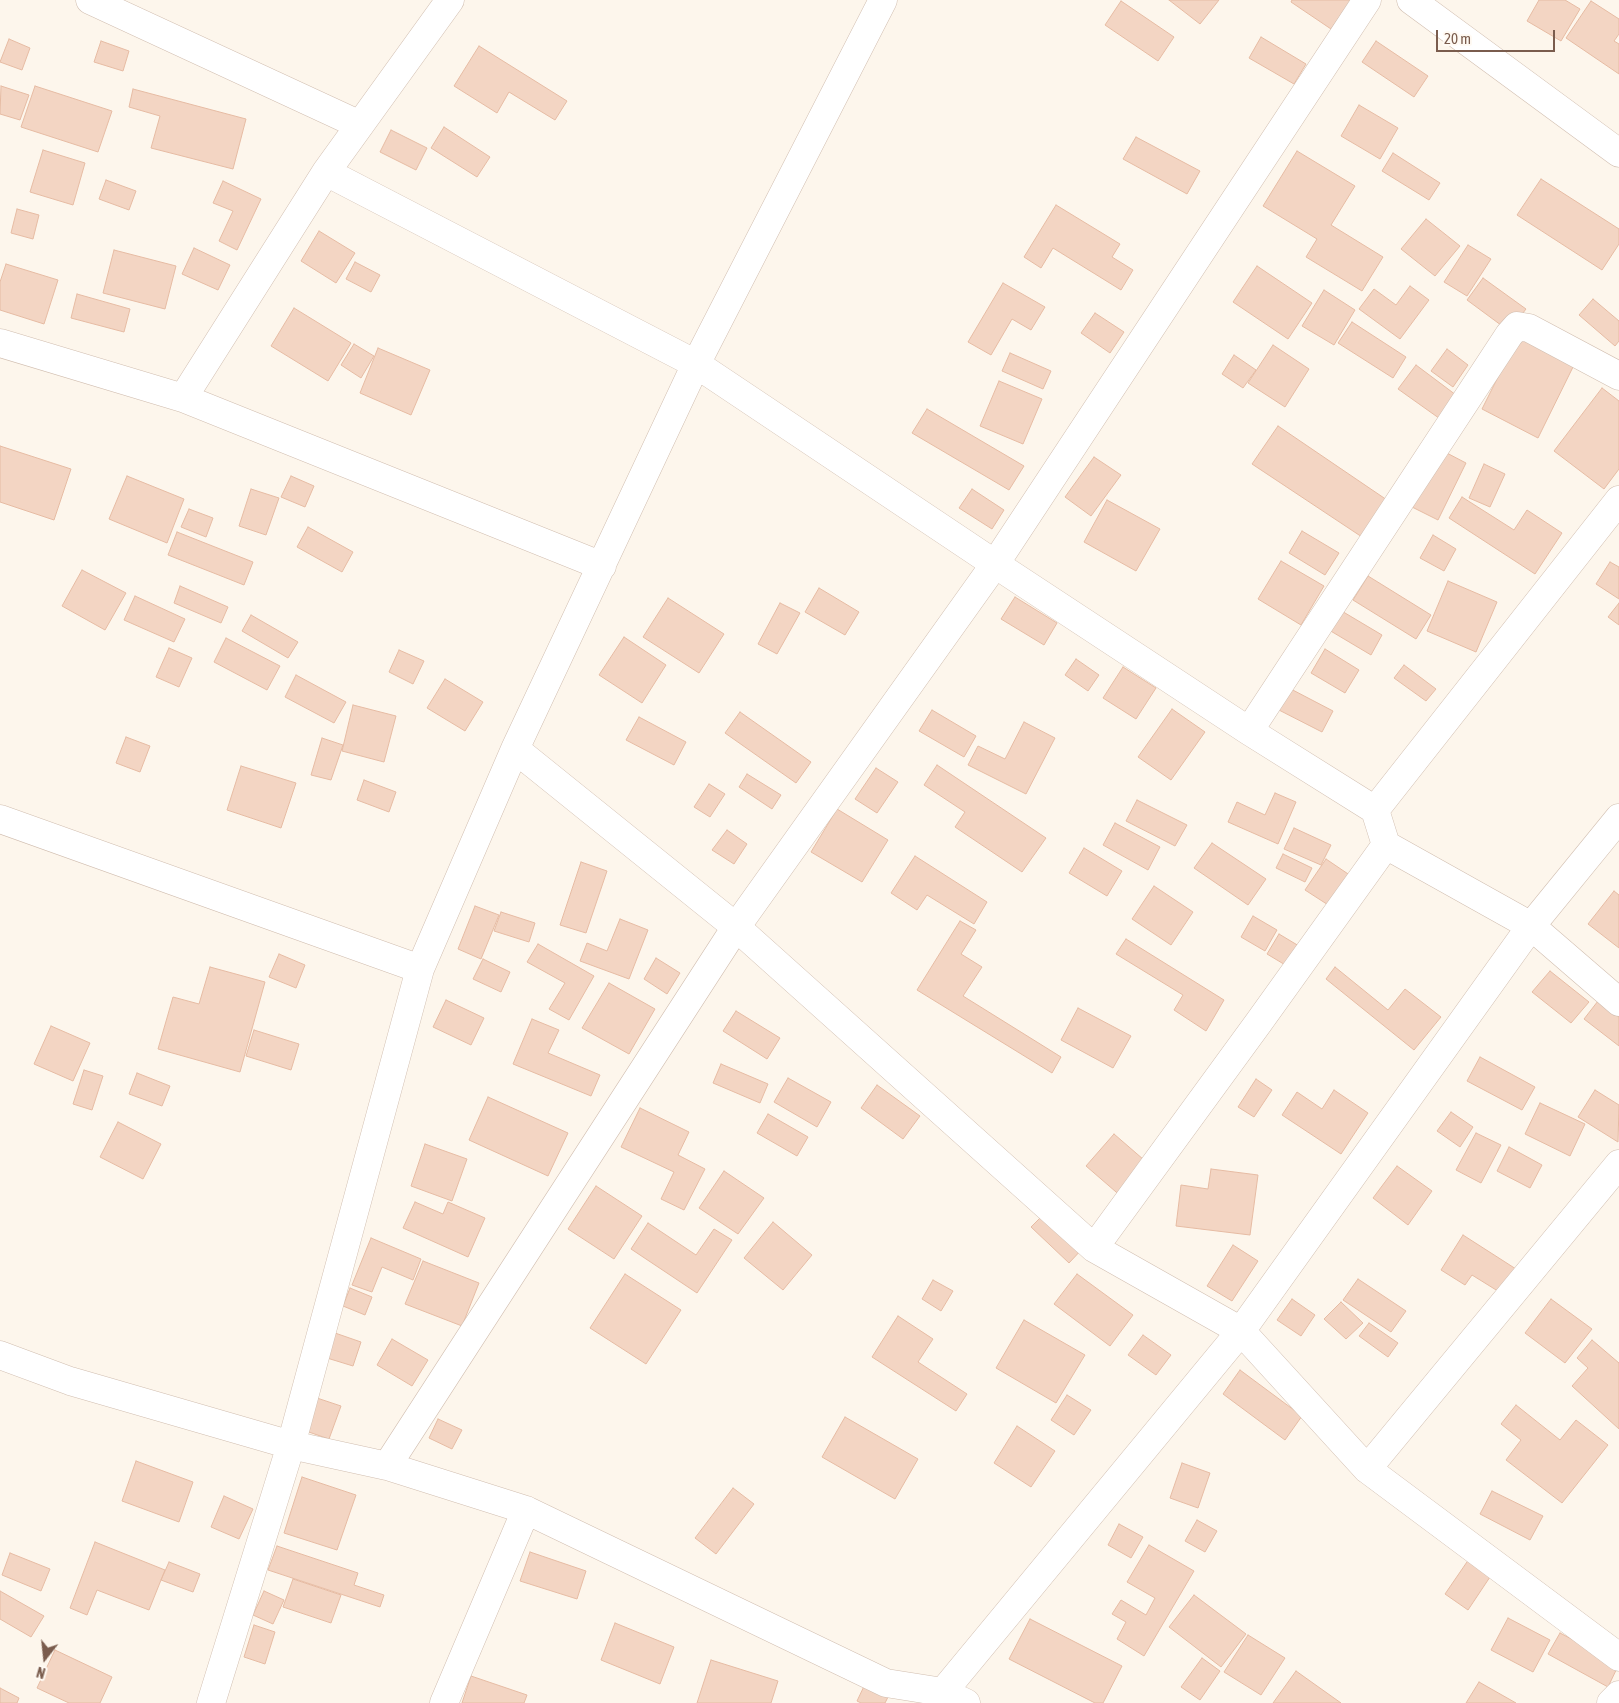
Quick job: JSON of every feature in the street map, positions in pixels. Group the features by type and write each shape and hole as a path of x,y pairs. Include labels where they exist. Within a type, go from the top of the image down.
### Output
{"street":[{"path":"90,0 360,125"},
{"path":"183,398 326,172 450,0"},
{"path":"211,1703 291,1445 420,969 515,748 696,364 883,0"},
{"path":"387,1466 736,927 995,564 1367,0"},
{"path":"1410,0 1619,153"},
{"path":"326,172 696,364 995,564 1375,810 1386,845 1531,926 1619,1002"},
{"path":"1249,730 1517,326 1529,328 1619,376"},
{"path":"0,344 183,398 602,566"},
{"path":"1375,810 1619,500"},
{"path":"515,748 736,927 1094,1248 1241,1331 1367,1469 1619,1657"},
{"path":"0,818 420,969"},
{"path":"0,1355 70,1381 291,1445 387,1466 526,1510 886,1683 955,1698 1241,1331 1531,926 1619,818"},
{"path":"1094,1248 1260,1022 1386,845"},
{"path":"1367,1469 1619,1164"},
{"path":"444,1703 526,1510"},
{"path":"1611,1703 1619,1695"}],"building":[{"path":"1169,0 1219,0 1200,24"},
{"path":"1292,0 1351,0 1331,29 1291,2"},
{"path":"1539,0 1565,0 1580,9 1561,41 1527,21"},
{"path":"1121,1 1174,37 1158,61 1105,25"},
{"path":"1591,1 1619,19 1619,34 1614,41 1619,44 1619,74 1566,38"},
{"path":"1261,37 1306,64 1294,84 1249,58"},
{"path":"9,39 30,48 22,70 0,62"},
{"path":"101,41 129,51 123,71 94,62"},
{"path":"1376,41 1428,76 1414,97 1362,62"},
{"path":"479,46 567,101 555,120 509,92 497,113 454,86"},
{"path":"1,86 29,95 20,120 0,114"},
{"path":"35,86 112,111 98,152 21,127"},
{"path":"133,89 246,119 233,169 151,148 160,116 129,107"},
{"path":"1359,105 1398,128 1380,159 1341,136"},
{"path":"444,127 490,157 477,177 431,148"},
{"path":"391,130 427,148 416,170 380,152"},
{"path":"1136,137 1200,171 1187,194 1123,159"},
{"path":"43,150 85,163 73,205 30,192"},
{"path":"1297,151 1355,186 1331,225 1383,257 1362,291 1306,257 1317,239 1263,206"},
{"path":"1393,153 1440,183 1429,200 1382,171"},
{"path":"1541,179 1619,229 1619,244 1602,270 1517,215"},
{"path":"106,180 136,191 129,210 99,199"},
{"path":"223,181 261,199 237,250 219,241 233,211 213,203"},
{"path":"1056,205 1120,244 1112,257 1133,270 1121,290 1053,248 1041,268 1024,257"},
{"path":"17,209 39,215 33,239 11,233"},
{"path":"1426,219 1460,246 1435,276 1401,249"},
{"path":"319,231 355,253 336,283 301,261"},
{"path":"1468,245 1491,259 1467,296 1444,282"},
{"path":"194,248 230,265 218,290 182,274"},
{"path":"114,250 176,266 165,309 103,293"},
{"path":"355,262 380,275 371,292 346,279"},
{"path":"6,264 58,280 44,324 0,310 0,282"},
{"path":"1257,266 1312,303 1288,339 1233,302"},
{"path":"1483,278 1526,309 1509,331 1467,300"},
{"path":"1003,283 1045,307 1031,330 1012,319 991,355 968,342"},
{"path":"1410,286 1429,300 1400,339 1359,309 1374,289 1396,305"},
{"path":"1324,290 1355,310 1334,345 1302,326"},
{"path":"77,294 130,309 124,332 71,318"},
{"path":"1593,299 1619,321 1619,341 1615,346 1579,315"},
{"path":"294,308 351,343 328,381 271,346"},
{"path":"1095,313 1124,332 1110,353 1081,333"},
{"path":"1352,322 1406,357 1393,378 1338,343"},
{"path":"1518,337 1574,365 1538,438 1482,409"},
{"path":"354,344 374,356 361,378 341,365"},
{"path":"1273,345 1309,369 1285,407 1248,383"},
{"path":"378,348 430,370 411,415 360,393"},
{"path":"1447,349 1468,365 1453,387 1431,371"},
{"path":"1010,353 1051,371 1043,389 1002,371"},
{"path":"1234,355 1256,370 1243,388 1222,374"},
{"path":"1416,365 1460,398 1443,421 1398,389"},
{"path":"999,381 1042,399 1023,444 980,426"},
{"path":"1602,388 1619,401 1619,469 1604,489 1554,451"},
{"path":"927,409 1024,466 1009,490 912,433"},
{"path":"1278,426 1387,500 1362,537 1252,464"},
{"path":"0,446 71,469 54,520 0,502"},
{"path":"1441,450 1466,463 1438,520 1412,507"},
{"path":"1094,457 1121,475 1091,516 1065,497"},
{"path":"1484,464 1505,474 1490,507 1469,498"},
{"path":"127,476 184,499 167,543 109,519"},
{"path":"291,476 314,486 305,507 281,497"},
{"path":"251,489 279,498 266,535 239,526"},
{"path":"972,489 1004,510 992,529 959,508"},
{"path":"1462,497 1514,530 1527,510 1562,533 1535,574 1449,518"},
{"path":"1107,500 1160,529 1136,571 1084,542"},
{"path":"189,509 213,518 206,537 181,527"},
{"path":"308,527 353,552 342,572 297,547"},
{"path":"1302,531 1339,553 1325,575 1289,553"},
{"path":"177,532 253,562 244,585 168,555"},
{"path":"1433,535 1456,549 1444,571 1420,558"},
{"path":"1281,561 1324,586 1301,625 1258,599"},
{"path":"1610,562 1619,567 1619,599 1596,584"},
{"path":"82,570 126,593 105,630 62,606"},
{"path":"1368,576 1431,615 1416,639 1353,600"},
{"path":"1448,581 1497,602 1476,652 1427,631"},
{"path":"180,586 228,607 221,623 174,603"},
{"path":"819,588 859,612 845,635 805,612"},
{"path":"135,596 185,619 174,642 124,620"},
{"path":"1015,597 1057,623 1044,645 1001,619"},
{"path":"668,598 724,634 699,673 643,637"},
{"path":"780,603 800,613 777,654 758,644"},
{"path":"1619,603 1619,625 1608,617"},
{"path":"1340,610 1382,635 1371,655 1329,630"},
{"path":"251,615 298,642 288,658 242,631"},
{"path":"624,637 666,665 642,703 599,675"},
{"path":"226,638 280,666 267,690 214,662"},
{"path":"169,648 192,658 179,687 156,677"},
{"path":"1325,649 1359,670 1345,693 1311,673"},
{"path":"399,650 424,661 413,684 389,672"},
{"path":"1076,659 1099,675 1088,691 1065,675"},
{"path":"1404,665 1436,689 1426,701 1394,678"},
{"path":"1123,667 1156,688 1136,719 1103,698"},
{"path":"296,675 346,702 334,723 285,697"},
{"path":"445,679 483,702 465,731 427,708"},
{"path":"1287,687 1333,711 1322,732 1275,708"},
{"path":"353,705 396,716 384,762 342,751"},
{"path":"1172,709 1205,732 1171,780 1138,757"},
{"path":"932,710 976,736 964,757 919,731"},
{"path":"740,712 811,762 796,783 725,733"},
{"path":"639,717 686,742 674,765 626,740"},
{"path":"1024,722 1055,738 1026,794 968,765 978,746 1005,759"},
{"path":"126,737 150,746 140,772 116,763"},
{"path":"322,738 343,745 331,780 311,775"},
{"path":"937,765 1046,838 1022,872 955,827 965,812 924,785"},
{"path":"241,766 296,783 281,828 227,810"},
{"path":"876,768 898,782 877,813 855,799"},
{"path":"747,774 781,795 772,809 739,787"},
{"path":"364,780 396,792 389,812 357,800"},
{"path":"709,784 725,794 710,817 694,807"},
{"path":"1275,793 1296,802 1278,844 1228,822 1237,802 1265,815"},
{"path":"1137,800 1187,825 1175,846 1126,821"},
{"path":"837,809 888,840 862,882 811,852"},
{"path":"1115,823 1160,847 1148,870 1103,845"},
{"path":"1294,828 1331,845 1321,865 1284,849"},
{"path":"727,830 747,844 734,864 712,850"},
{"path":"1212,843 1266,879 1248,905 1194,868"},
{"path":"1084,848 1122,871 1107,896 1069,873"},
{"path":"1283,854 1312,868 1305,882 1276,868"},
{"path":"915,856 987,902 974,924 927,895 917,910 891,893"},
{"path":"1326,859 1357,880 1336,910 1305,890"},
{"path":"581,862 607,871 586,933 560,925"},
{"path":"1154,886 1193,912 1171,945 1132,919"},
{"path":"1614,891 1619,895 1619,948 1588,924"},
{"path":"475,906 499,915 481,959 458,949"},
{"path":"501,912 535,923 529,942 494,931"},
{"path":"1253,916 1277,930 1265,951 1241,937"},
{"path":"620,919 648,930 629,979 580,961 587,943 607,951"},
{"path":"960,921 976,930 961,954 982,967 963,996 1061,1057 1052,1073 917,990"},
{"path":"1279,934 1299,946 1287,966 1267,954"},
{"path":"1126,939 1224,1000 1206,1031 1174,1010 1183,995 1116,954"},
{"path":"538,944 594,976 569,1020 549,1009 565,983 527,962"},
{"path":"279,954 305,965 296,988 269,977"},
{"path":"656,958 680,973 667,994 644,979"},
{"path":"483,959 510,972 501,992 473,979"},
{"path":"210,967 265,982 240,1072 158,1049 173,997 199,1004"},
{"path":"1335,967 1388,1010 1405,989 1441,1017 1414,1050 1326,979"},
{"path":"1550,971 1589,1002 1571,1023 1532,992"},
{"path":"609,983 655,1009 629,1054 582,1028"},
{"path":"446,1000 484,1018 471,1045 433,1027"},
{"path":"1598,1001 1619,1017 1619,1046 1584,1019"},
{"path":"1078,1008 1131,1036 1113,1068 1061,1040"},
{"path":"736,1011 780,1038 767,1059 723,1031"},
{"path":"532,1019 559,1030 548,1053 600,1075 591,1096 513,1064"},
{"path":"51,1026 90,1043 73,1081 34,1064"},
{"path":"254,1030 299,1044 291,1070 246,1056"},
{"path":"1480,1057 1535,1087 1522,1110 1467,1081"},
{"path":"721,1064 768,1084 760,1103 713,1083"},
{"path":"84,1070 103,1076 92,1110 73,1104"},
{"path":"137,1073 170,1086 162,1106 129,1094"},
{"path":"788,1078 831,1102 817,1127 774,1102"},
{"path":"1256,1079 1272,1090 1254,1117 1238,1107"},
{"path":"877,1085 920,1116 903,1139 861,1108"},
{"path":"1334,1090 1368,1113 1341,1154 1282,1115 1297,1092 1322,1109"},
{"path":"1595,1090 1619,1105 1618,1142 1578,1117"},
{"path":"488,1097 568,1133 548,1176 469,1140"},
{"path":"1540,1103 1585,1124 1570,1156 1525,1134"},
{"path":"640,1108 689,1132 678,1155 705,1169 684,1210 661,1199 674,1172 621,1147"},
{"path":"1451,1112 1473,1127 1460,1147 1437,1131"},
{"path":"768,1114 808,1137 797,1156 757,1133"},
{"path":"118,1122 161,1144 143,1179 100,1157"},
{"path":"1476,1133 1501,1145 1481,1183 1456,1170"},
{"path":"1114,1134 1151,1166 1123,1198 1086,1166"},
{"path":"425,1144 467,1159 452,1201 411,1186"},
{"path":"1509,1147 1542,1165 1530,1188 1497,1171"},
{"path":"1397,1166 1432,1191 1408,1225 1373,1198"},
{"path":"1211,1169 1258,1175 1250,1235 1176,1226 1181,1185 1208,1189"},
{"path":"724,1171 764,1198 738,1234 699,1208"},
{"path":"596,1186 642,1216 614,1259 568,1229"},
{"path":"415,1202 443,1214 448,1202 485,1218 468,1257 403,1228"},
{"path":"1046,1212 1084,1247 1069,1263 1031,1227"},
{"path":"773,1222 812,1255 783,1290 744,1258"},
{"path":"648,1223 696,1255 714,1229 732,1240 697,1293 631,1249"},
{"path":"1463,1235 1516,1269 1501,1293 1472,1275 1465,1285 1441,1270"},
{"path":"371,1238 421,1259 413,1280 382,1267 372,1292 352,1285"},
{"path":"1233,1245 1258,1261 1232,1301 1207,1286"},
{"path":"423,1261 479,1283 462,1326 405,1304"},
{"path":"625,1274 681,1310 646,1364 590,1328"},
{"path":"1077,1274 1133,1315 1110,1346 1054,1304"},
{"path":"1358,1279 1406,1311 1391,1332 1343,1300"},
{"path":"933,1280 953,1291 941,1311 922,1299"},
{"path":"350,1288 372,1297 365,1315 343,1306"},
{"path":"1292,1299 1315,1315 1301,1336 1277,1320"},
{"path":"1551,1299 1592,1329 1565,1363 1525,1333"},
{"path":"1341,1302 1363,1323 1346,1339 1324,1319"},
{"path":"898,1316 933,1339 918,1362 967,1394 956,1411 872,1357"},
{"path":"1024,1320 1085,1355 1056,1403 996,1368"},
{"path":"1369,1323 1398,1343 1388,1357 1359,1336"},
{"path":"335,1333 361,1342 353,1366 327,1358"},
{"path":"1143,1335 1171,1355 1156,1375 1128,1355"},
{"path":"392,1339 428,1360 412,1386 377,1365"},
{"path":"1592,1340 1619,1363 1619,1429 1572,1386 1588,1368 1577,1358"},
{"path":"1240,1370 1302,1416 1285,1440 1223,1394"},
{"path":"1067,1395 1091,1410 1074,1435 1051,1420"},
{"path":"314,1397 341,1406 329,1439 303,1430"},
{"path":"1516,1405 1560,1440 1576,1420 1608,1445 1562,1503 1506,1460 1521,1440 1501,1424"},
{"path":"845,1417 918,1459 895,1499 822,1457"},
{"path":"438,1419 462,1430 452,1449 429,1438"},
{"path":"1017,1426 1055,1451 1031,1487 994,1463"},
{"path":"136,1461 193,1482 179,1522 122,1501"},
{"path":"1182,1463 1210,1473 1198,1508 1170,1498"},
{"path":"302,1477 356,1495 337,1550 284,1533"},
{"path":"733,1488 754,1504 716,1554 695,1538"},
{"path":"1492,1491 1543,1516 1530,1540 1480,1514"},
{"path":"224,1496 253,1509 239,1539 211,1527"},
{"path":"1197,1520 1217,1531 1205,1552 1185,1541"},
{"path":"1119,1524 1143,1537 1131,1558 1108,1545"},
{"path":"95,1542 165,1570 149,1610 97,1590 87,1615 70,1608"},
{"path":"1149,1545 1194,1571 1144,1656 1117,1639 1126,1622 1112,1614 1121,1600 1146,1615 1155,1598 1127,1582"},
{"path":"277,1546 358,1573 354,1585 384,1595 380,1607 268,1570"},
{"path":"530,1552 586,1571 577,1599 520,1581"},
{"path":"10,1553 50,1569 41,1591 2,1575"},
{"path":"1469,1559 1492,1574 1468,1610 1445,1594"},
{"path":"169,1562 200,1574 193,1592 161,1580"},
{"path":"293,1579 341,1595 331,1623 283,1607"},
{"path":"0,1591 44,1616 31,1637 0,1619"},
{"path":"264,1591 284,1600 273,1624 253,1615"},
{"path":"1194,1595 1246,1634 1221,1667 1169,1627"},
{"path":"1508,1618 1550,1640 1533,1672 1491,1650"},
{"path":"1030,1619 1122,1666 1103,1703 1095,1703 1009,1659"},
{"path":"615,1623 674,1647 660,1684 601,1660"},
{"path":"254,1625 275,1632 265,1664 244,1657"},
{"path":"1560,1633 1619,1664 1608,1687 1548,1654"},
{"path":"1248,1635 1285,1658 1261,1695 1224,1672"},
{"path":"55,1650 112,1677 100,1703 69,1703 37,1688"},
{"path":"1202,1658 1220,1671 1200,1700 1181,1687"},
{"path":"711,1660 778,1681 771,1703 697,1703"},
{"path":"1296,1671 1341,1703 1273,1703"},
{"path":"471,1676 527,1695 524,1703 462,1703"},
{"path":"867,1680 891,1691 885,1703 861,1703 857,1701"},
{"path":"1479,1682 1516,1703 1466,1703"},
{"path":"0,1688 19,1698 17,1703 0,1703"}]}
